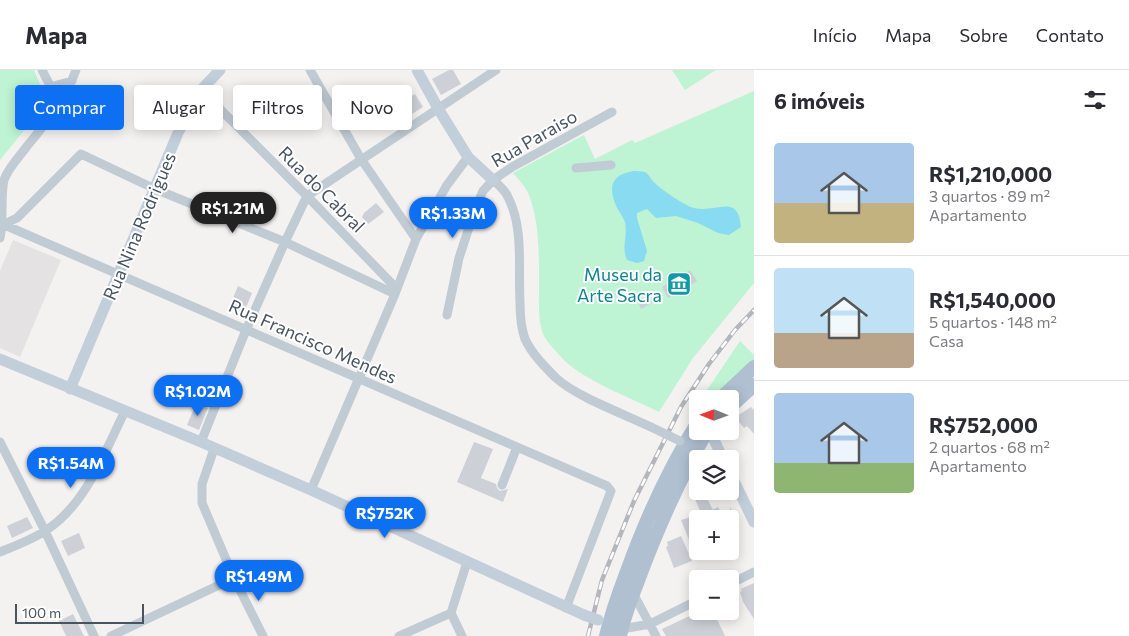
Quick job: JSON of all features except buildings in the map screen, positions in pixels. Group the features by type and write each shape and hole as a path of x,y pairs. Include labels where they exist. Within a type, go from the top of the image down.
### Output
{"main road":[{"path":"737,390 754,367"},
{"path":"739,391 754,385"},
{"path":"611,629 639,536 682,442 689,433"},
{"path":"611,629 633,594 673,494 704,440"}],"street":[{"path":"42,70 49,85"},
{"path":"69,85 76,70"},
{"name":"Rua Nina Rodrigues","path":"206,85 220,70"},
{"path":"310,70 361,159 416,239"},
{"path":"417,70 468,157 502,188 508,196 516,222 519,246 520,318 525,339 533,352 558,379 581,394 682,442"},
{"path":"201,442 246,330 307,196 361,159 439,110 496,70"},
{"path":"56,85 72,80"},
{"name":"Rua do Cabral","path":"223,112 307,196 396,292"},
{"name":"Rua Paraiso","path":"447,315 459,258 483,191 493,180 532,155 612,112"},
{"path":"0,238 0,206 4,179 40,130"},
{"name":"Rua Nina Rodrigues","path":"70,389 180,130"},
{"path":"1,224 17,218 81,154 155,189 285,242 396,292"},
{"path":"311,490 396,292 416,239 447,185 468,157"},
{"path":"578,170 607,167"},
{"name":"Rua Francisco Mendes","path":"1,224 610,488 611,491 566,608"},
{"path":"0,360 201,442 311,490 611,629 650,624 689,604"},
{"path":"0,552 45,531 69,511 90,482 125,411"},
{"path":"0,442 45,531 94,636"},
{"path":"502,485 518,447"},
{"path":"214,448 202,484 202,500 206,514 234,578 263,636"},
{"path":"739,491 754,522"},
{"path":"462,636 451,613 467,562"},
{"path":"739,580 754,572"},
{"path":"111,636 234,578"},
{"path":"633,594 656,636"},
{"path":"399,636 451,613"}],"shaded area":[{"path":"13,240 61,260 20,357 0,348 0,271"}],"green space":[{"path":"0,70 34,70 40,85 15,85 15,130 24,130 0,160"},
{"path":"672,70 716,70 685,90"},
{"path":"754,91 754,283 693,358 659,412 582,374 563,359 546,338 542,331 539,315 539,255 536,220 529,194 513,173 584,135 595,159 632,140 635,143"},
{"path":"740,341 754,355 754,361 722,390 707,390"}],"water":[{"path":"633,171 645,172 662,189 691,207 702,209 731,207 739,216 741,227 729,235 718,233 698,223 676,216 656,218 647,209 637,213 647,251 644,261 637,263 627,260 625,255 625,222 614,201 612,189 615,179"}],"railway":[{"path":"588,636 602,580 634,501 681,407 709,364 735,330 754,310"}],"place":[{"name":"Museu da Arte Sacra","path":"679,284"}]}
